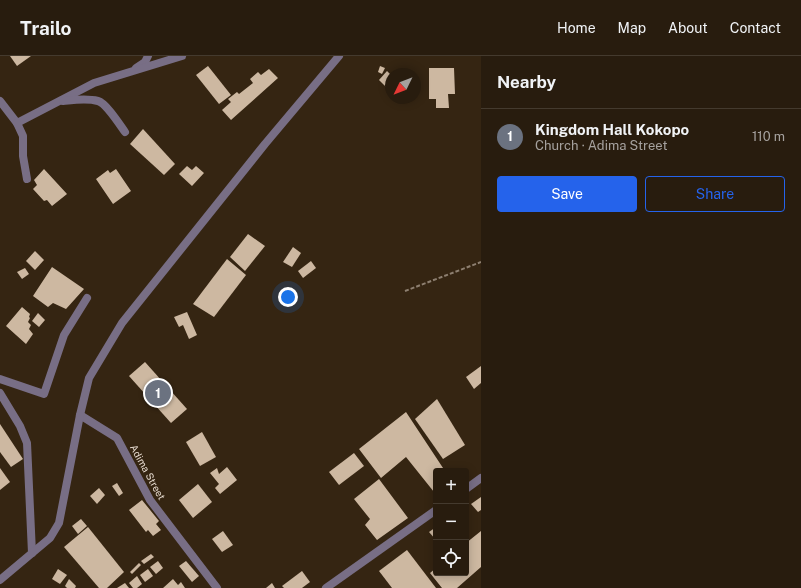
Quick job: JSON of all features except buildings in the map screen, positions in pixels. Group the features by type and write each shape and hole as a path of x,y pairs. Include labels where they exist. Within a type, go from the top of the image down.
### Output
{"street":[{"path":"131,72 145,62 148,56"},
{"path":"17,123 94,83 182,56"},
{"path":"0,580 50,538 59,523 80,415 89,378 122,323 265,144 339,56"},
{"path":"58,102 79,99 99,101 114,117 125,132"},
{"path":"0,102 17,123 23,136 23,156 27,179"},
{"path":"0,379 44,394 64,335 87,298"},
{"path":"0,393 20,426 27,443 32,553"},
{"name":"Adima Street","path":"80,415 117,438 150,500 217,588"},
{"path":"469,487 481,478"},
{"path":"326,588 433,512"}],"path":[{"path":"405,291 481,262"}],"place":[{"name":"Kingdom Hall Kokopo","path":"158,393"}]}
